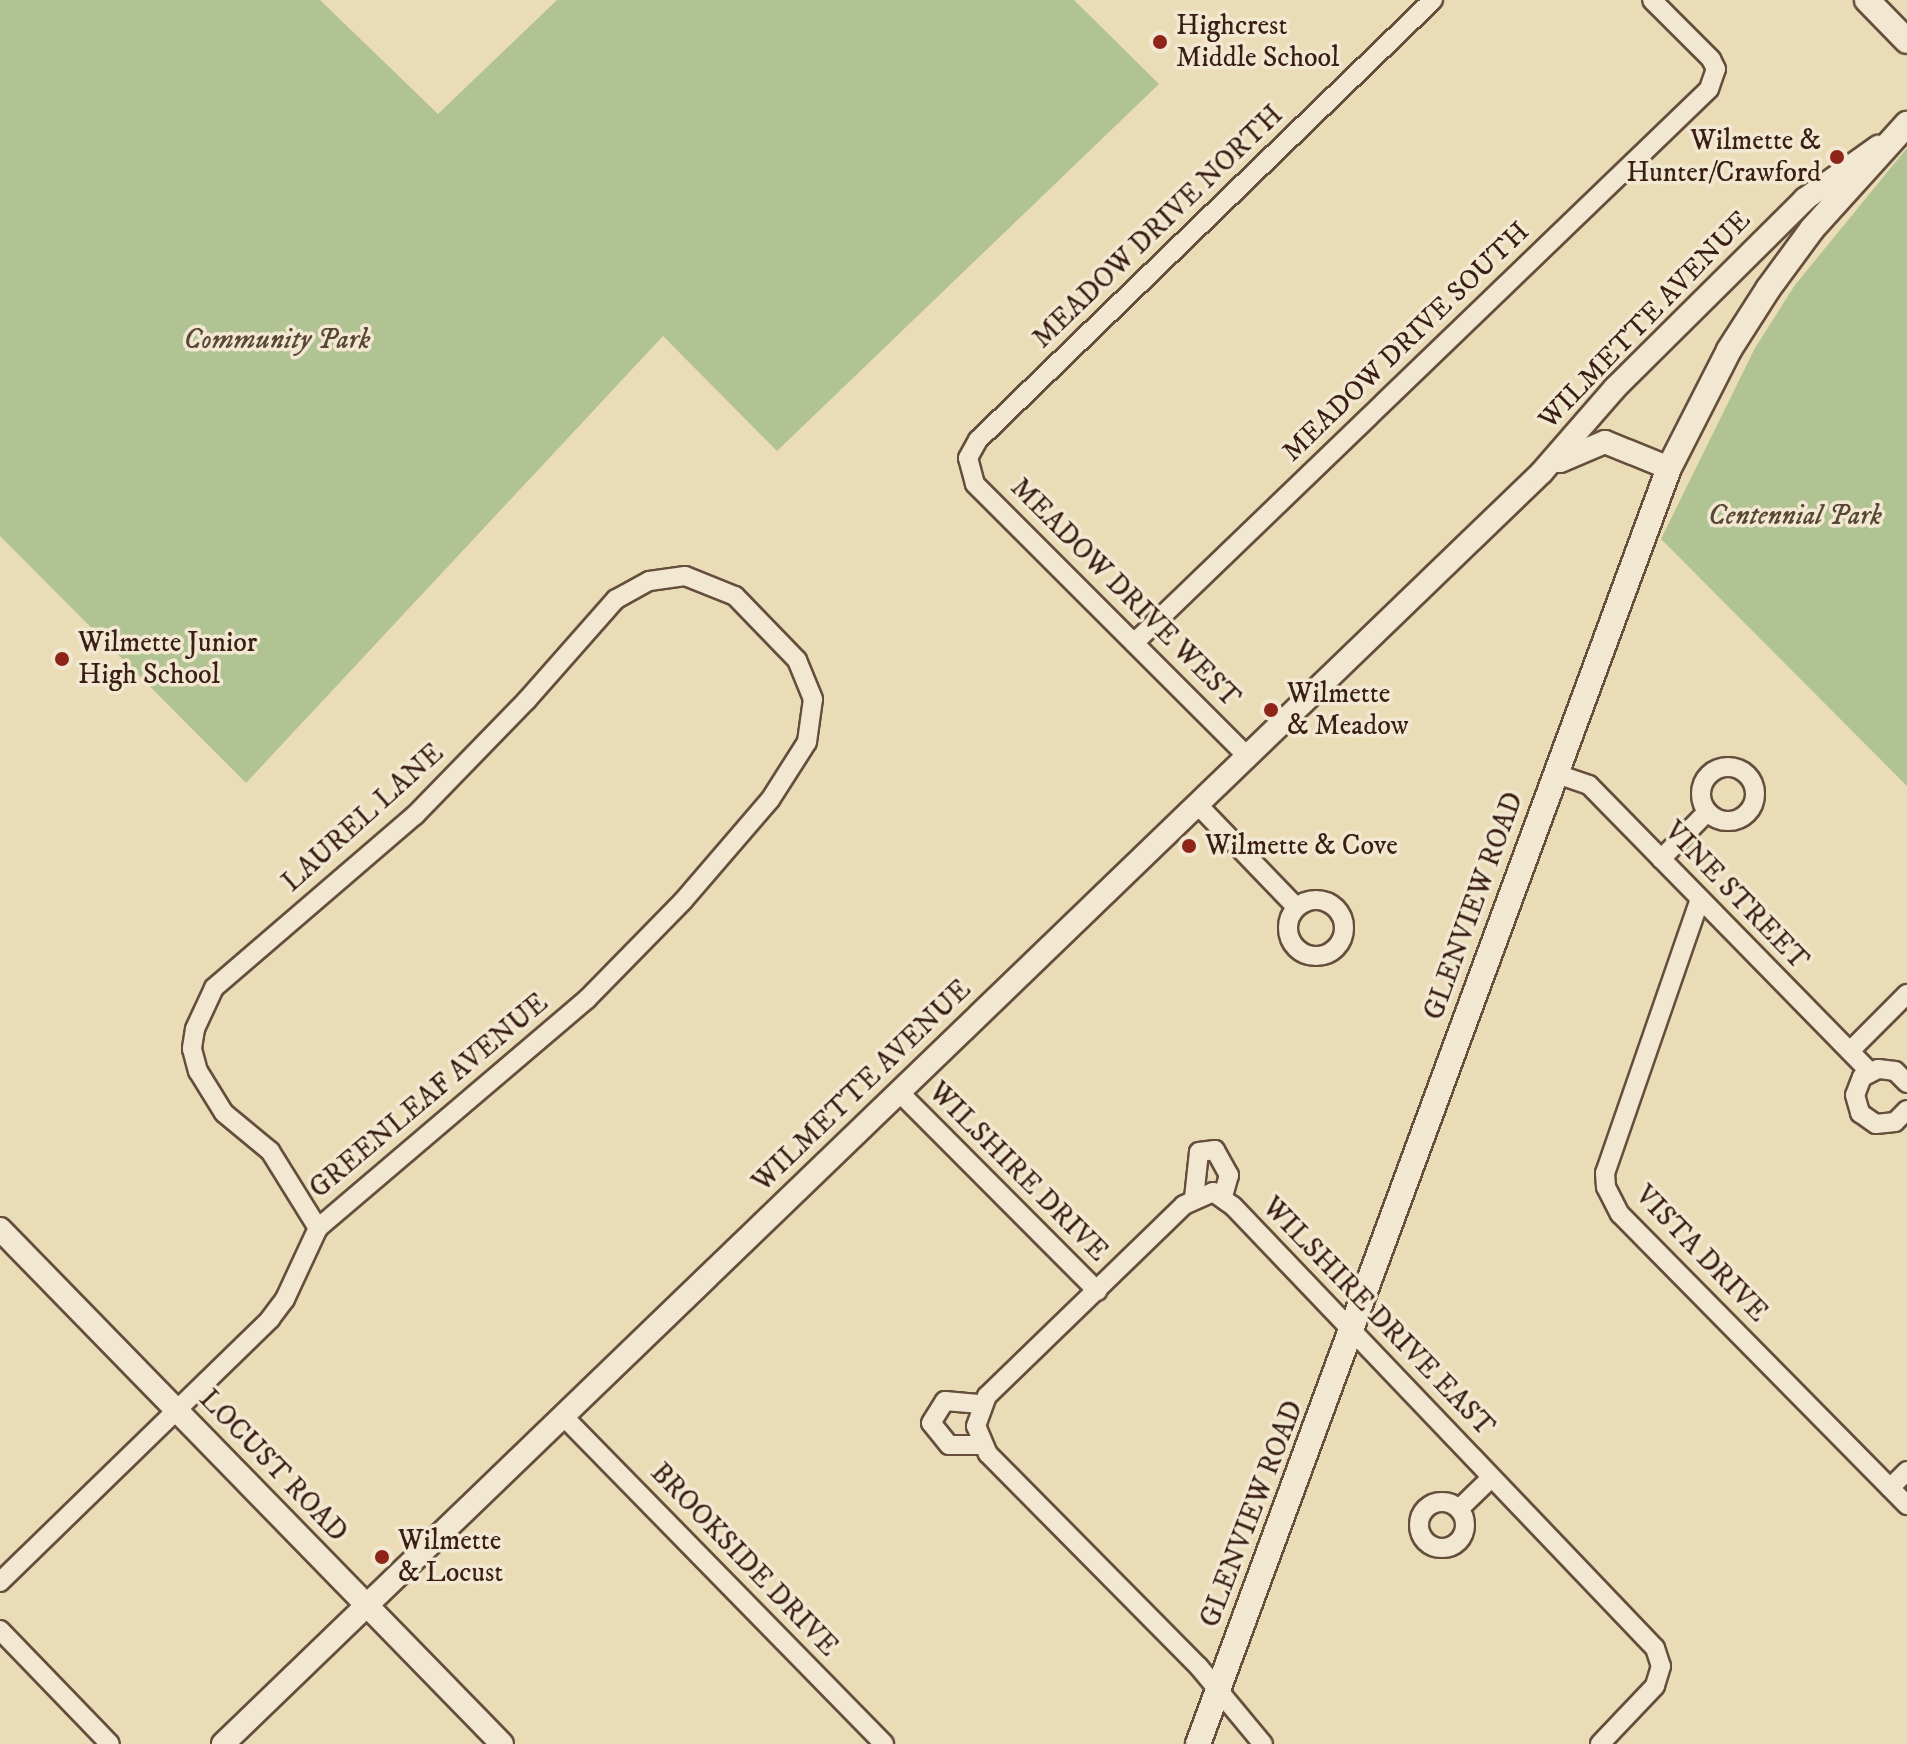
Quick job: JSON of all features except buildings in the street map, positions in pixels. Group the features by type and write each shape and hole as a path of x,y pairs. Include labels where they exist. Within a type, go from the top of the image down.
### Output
{"main road":[{"path":"1867,0 1907,41"},
{"name":"GLENVIEW ROAD","path":"1198,1744 1354,1331 1554,773 1669,468 1729,350 1768,289 1812,229 1901,130"}],"street":[{"name":"MEADOW DRIVE NORTH","path":"968,468 978,440 1433,0"},
{"name":"MEADOW DRIVE SOUTH","path":"1134,643 1699,100 1714,79 1711,59 1652,0"},
{"name":"WILMETTE AVENUE","path":"223,1744 1542,472 1615,388 1805,199 1901,130"},
{"name":"WILMETTE AVENUE","path":"1542,472 1592,443 1605,442 1669,468"},
{"name":"MEADOW DRIVE WEST","path":"968,468 975,484 1247,756"},
{"name":"LAUREL LANE","path":"318,1228 270,1151 224,1113 198,1071 192,1049 195,1029 214,988 415,815 527,700 597,618 631,588 665,577 703,579 735,596 771,629"},
{"name":"GREENLEAF AVENUE","path":"0,1582 177,1411 285,1299 318,1228 587,999 683,901 770,800 807,742 814,717 809,683 771,629"},
{"name":"VINE STREET","path":"1554,773 1589,785 1870,1072"},
{"path":"1197,804 1296,907"},
{"path":"1661,859 1707,812"},
{"name":"VISTA DRIVE","path":"1700,899 1605,1173 1606,1187 1620,1214 1907,1505"},
{"path":"1850,1051 1907,994"},
{"path":"1907,1083 1887,1069 1870,1072 1857,1085 1860,1113 1886,1124 1907,1110"},
{"name":"WILSHIRE DRIVE","path":"899,1092 1097,1291"},
{"name":"WILSHIRE DRIVE EAST","path":"1223,1196 1229,1175 1215,1150 1199,1152 1194,1198 1213,1192 1223,1196 1659,1656 1659,1676 1649,1696 1600,1744"},
{"path":"1194,1198 981,1404 976,1426 981,1445 1218,1690 1263,1744"},
{"name":"LOCUST ROAD","path":"0,1229 502,1744"},
{"path":"981,1404 945,1401 935,1410 931,1423 949,1445 981,1445"},
{"name":"BROOKSIDE DRIVE","path":"563,1416 884,1744"},
{"path":"1890,1488 1907,1471"},
{"name":"WILSHIRE DRIVE EAST","path":"1459,1509 1491,1478"},
{"path":"0,1630 110,1744"}],"green space":[{"name":"Community Park","path":"0,0 320,0 438,114 557,0 1074,0 1159,84 777,451 663,336 246,783 0,536"},
{"name":"Centennial Park","path":"1907,148 1907,786 1661,539 1755,348 1795,285"}],"place":[{"name":"Highcrest Middle School","path":"1160,42"},
{"name":"Wilmette & Hunter/Crawford","path":"1837,157"},
{"name":"Wilmette Junior High School","path":"62,659"},
{"name":"Wilmette & Meadow","path":"1271,710"},
{"name":"Wilmette & Cove","path":"1189,846"},
{"name":"Wilmette & Locust","path":"382,1557"}]}
